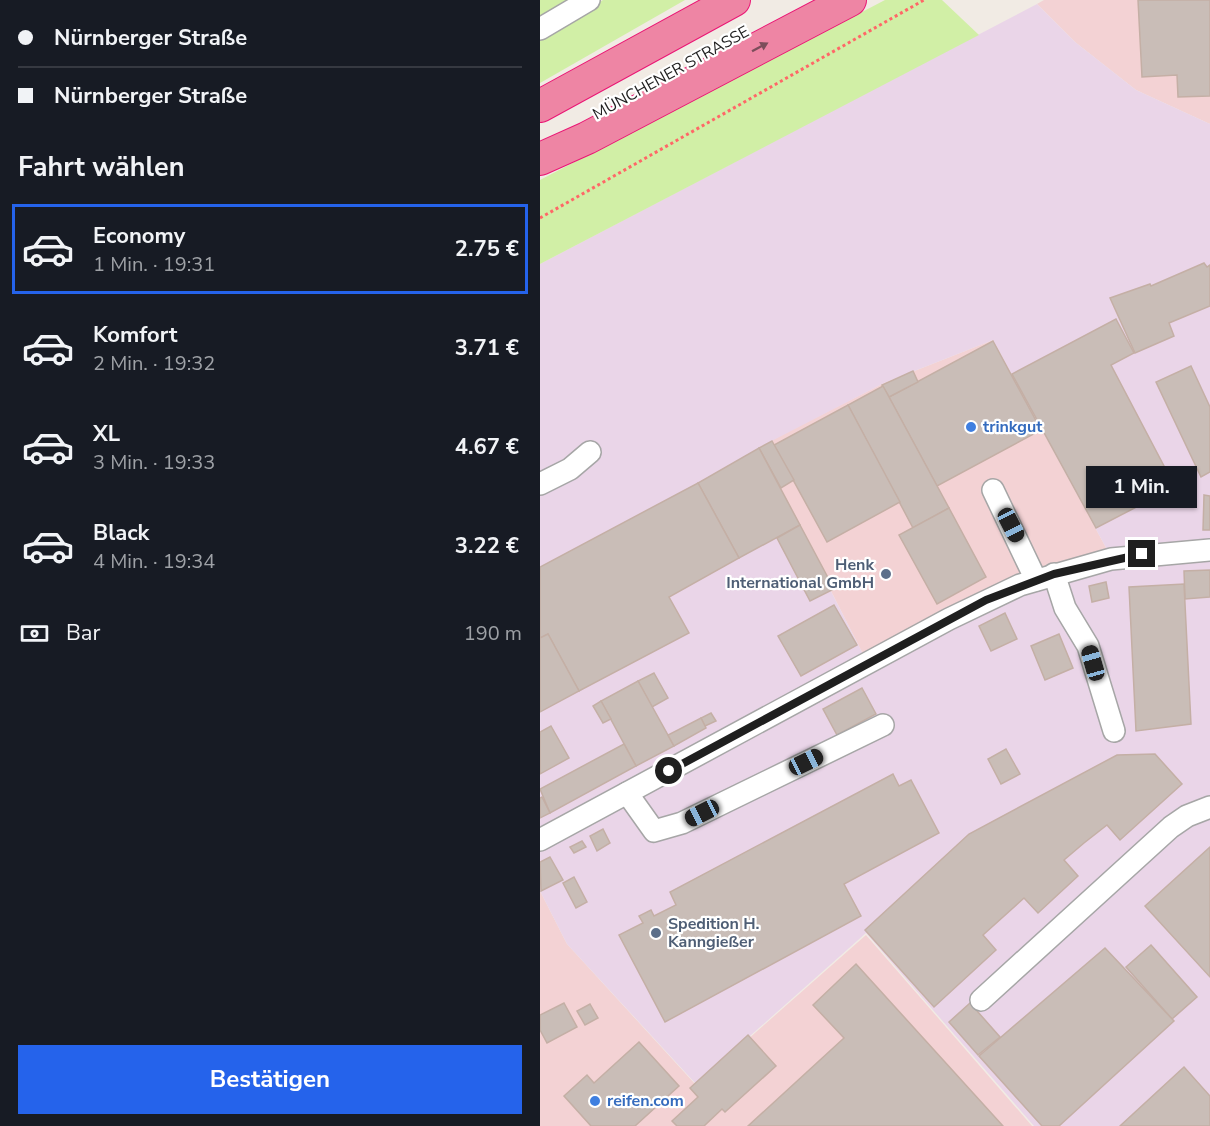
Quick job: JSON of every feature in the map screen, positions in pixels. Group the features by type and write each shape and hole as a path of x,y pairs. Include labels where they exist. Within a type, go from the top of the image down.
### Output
{"highway":[{"path":"540,105 588,66 699,0"},
{"name":"MÜNCHENER STRASSE","path":"540,105 734,0"},
{"name":"MÜNCHENER STRASSE","path":"540,146 803,0"},
{"path":"540,159 587,138 850,0"}],"street":[{"path":"540,29 589,0"},
{"path":"540,484 570,469 591,452"},
{"path":"993,490 1029,560 1045,577 1088,645 1114,731"},
{"path":"540,840 967,610 1045,577 1142,554 1210,550"},
{"path":"627,793 654,831 682,823 883,725"},
{"path":"981,1000 1171,826 1187,816 1210,807"}],"path":[{"path":"540,218 924,0"}],"shaded area":[{"path":"1044,0 1210,0 1210,124 1136,90 1075,42 1037,4"},
{"path":"1037,4 1075,42 1136,90 1210,124 1210,545 1110,555 993,340 884,383 758,448 866,660 540,835 540,264"},
{"path":"993,340 1110,555 866,660 758,447 884,383"},
{"path":"1210,554 1210,1126 1034,1126 866,933 696,1084 567,944 540,891 540,848 985,604 1111,563"},
{"path":"540,891 567,944 696,1085 866,935 1032,1126 540,1126"}],"green space":[{"path":"540,0 581,0 540,24"},
{"path":"603,0 685,0 540,83 540,37"},
{"path":"885,0 942,0 979,35 540,264 540,180"}],"building":[{"path":"1138,0 1210,0 1210,96 1178,97 1177,75 1142,77"},
{"path":"1204,263 1207,267 1210,265 1210,306 1169,323 1174,336 1135,353 1110,298 1150,284 1151,286"},
{"path":"1116,319 1134,353 1111,365 1175,487 1096,528 1012,374"},
{"path":"993,341 1041,430 937,486 889,397"},
{"path":"1191,366 1210,407 1210,472 1201,477 1156,382"},
{"path":"913,371 918,382 889,397 882,385"},
{"path":"883,386 949,508 913,528 848,405"},
{"path":"848,405 900,502 827,542 774,445"},
{"path":"772,441 794,480 781,488 759,448"},
{"path":"759,448 800,525 739,558 698,483"},
{"path":"698,483 739,558 669,597 689,633 579,691 548,634 540,638 540,567"},
{"path":"1204,495 1210,496 1210,530 1203,530"},
{"path":"949,508 986,577 937,604 899,535"},
{"path":"800,525 834,589 810,601 777,538"},
{"path":"1210,570 1210,597 1185,599 1184,571"},
{"path":"1106,582 1109,598 1092,602 1089,586"},
{"path":"1184,584 1191,724 1136,731 1129,587"},
{"path":"834,605 857,645 801,676 778,636"},
{"path":"1005,613 1017,639 991,651 979,626"},
{"path":"548,634 579,691 540,712 540,638"},
{"path":"1059,634 1073,668 1045,680 1031,646"},
{"path":"654,673 668,698 652,707 638,681"},
{"path":"638,681 674,746 636,766 601,701"},
{"path":"862,688 876,714 837,735 823,709"},
{"path":"601,701 611,719 603,723 593,706"},
{"path":"711,713 716,721 705,726 701,718"},
{"path":"701,718 706,728 674,746 668,735"},
{"path":"551,726 569,758 540,774 540,732"},
{"path":"624,744 636,766 550,813 540,789"},
{"path":"1006,749 1020,774 1001,784 988,759"},
{"path":"1155,754 1182,784 1120,840 1107,825 1064,860 1078,876 1038,913 1024,898 983,935 996,950 934,1007 865,930 969,834 1117,755"},
{"path":"893,774 899,786 911,780 939,833 844,884 861,916 665,1022 619,935 643,923 639,916 651,910 654,916 676,905 670,892"},
{"path":"542,797 550,813 540,818 540,798"},
{"path":"603,829 610,843 597,851 590,836"},
{"path":"582,841 586,847 574,853 570,847"},
{"path":"1210,847 1210,977 1145,906"},
{"path":"550,857 563,880 541,891 540,862"},
{"path":"574,877 587,902 576,908 563,883"},
{"path":"1151,945 1197,997 1172,1019 1126,967"},
{"path":"1105,948 1174,1021 1059,1126 1042,1126 979,1056"},
{"path":"856,964 1003,1126 748,1126 844,1038 813,1005"},
{"path":"564,1003 577,1027 547,1043 540,1030 540,1015"},
{"path":"970,1003 1000,1037 978,1055 949,1022"},
{"path":"590,1004 598,1018 585,1025 577,1011"},
{"path":"748,1035 776,1066 725,1112 722,1109 704,1126 677,1126 672,1121 698,1097 690,1088"},
{"path":"639,1042 679,1086 635,1126 591,1126 564,1096 587,1075 594,1083"},
{"path":"1184,1067 1210,1096 1210,1126 1120,1126"}],"place":[{"name":"trinkgut","path":"971,427"},
{"name":"Henk International GmbH","path":"886,574"},
{"name":"Spedition H. Kanngießer","path":"656,933"},
{"name":"reifen.com","path":"595,1101"}],"route":[{"path":"669,771 986,600 1020,585 1076,567 1142,554"}]}
